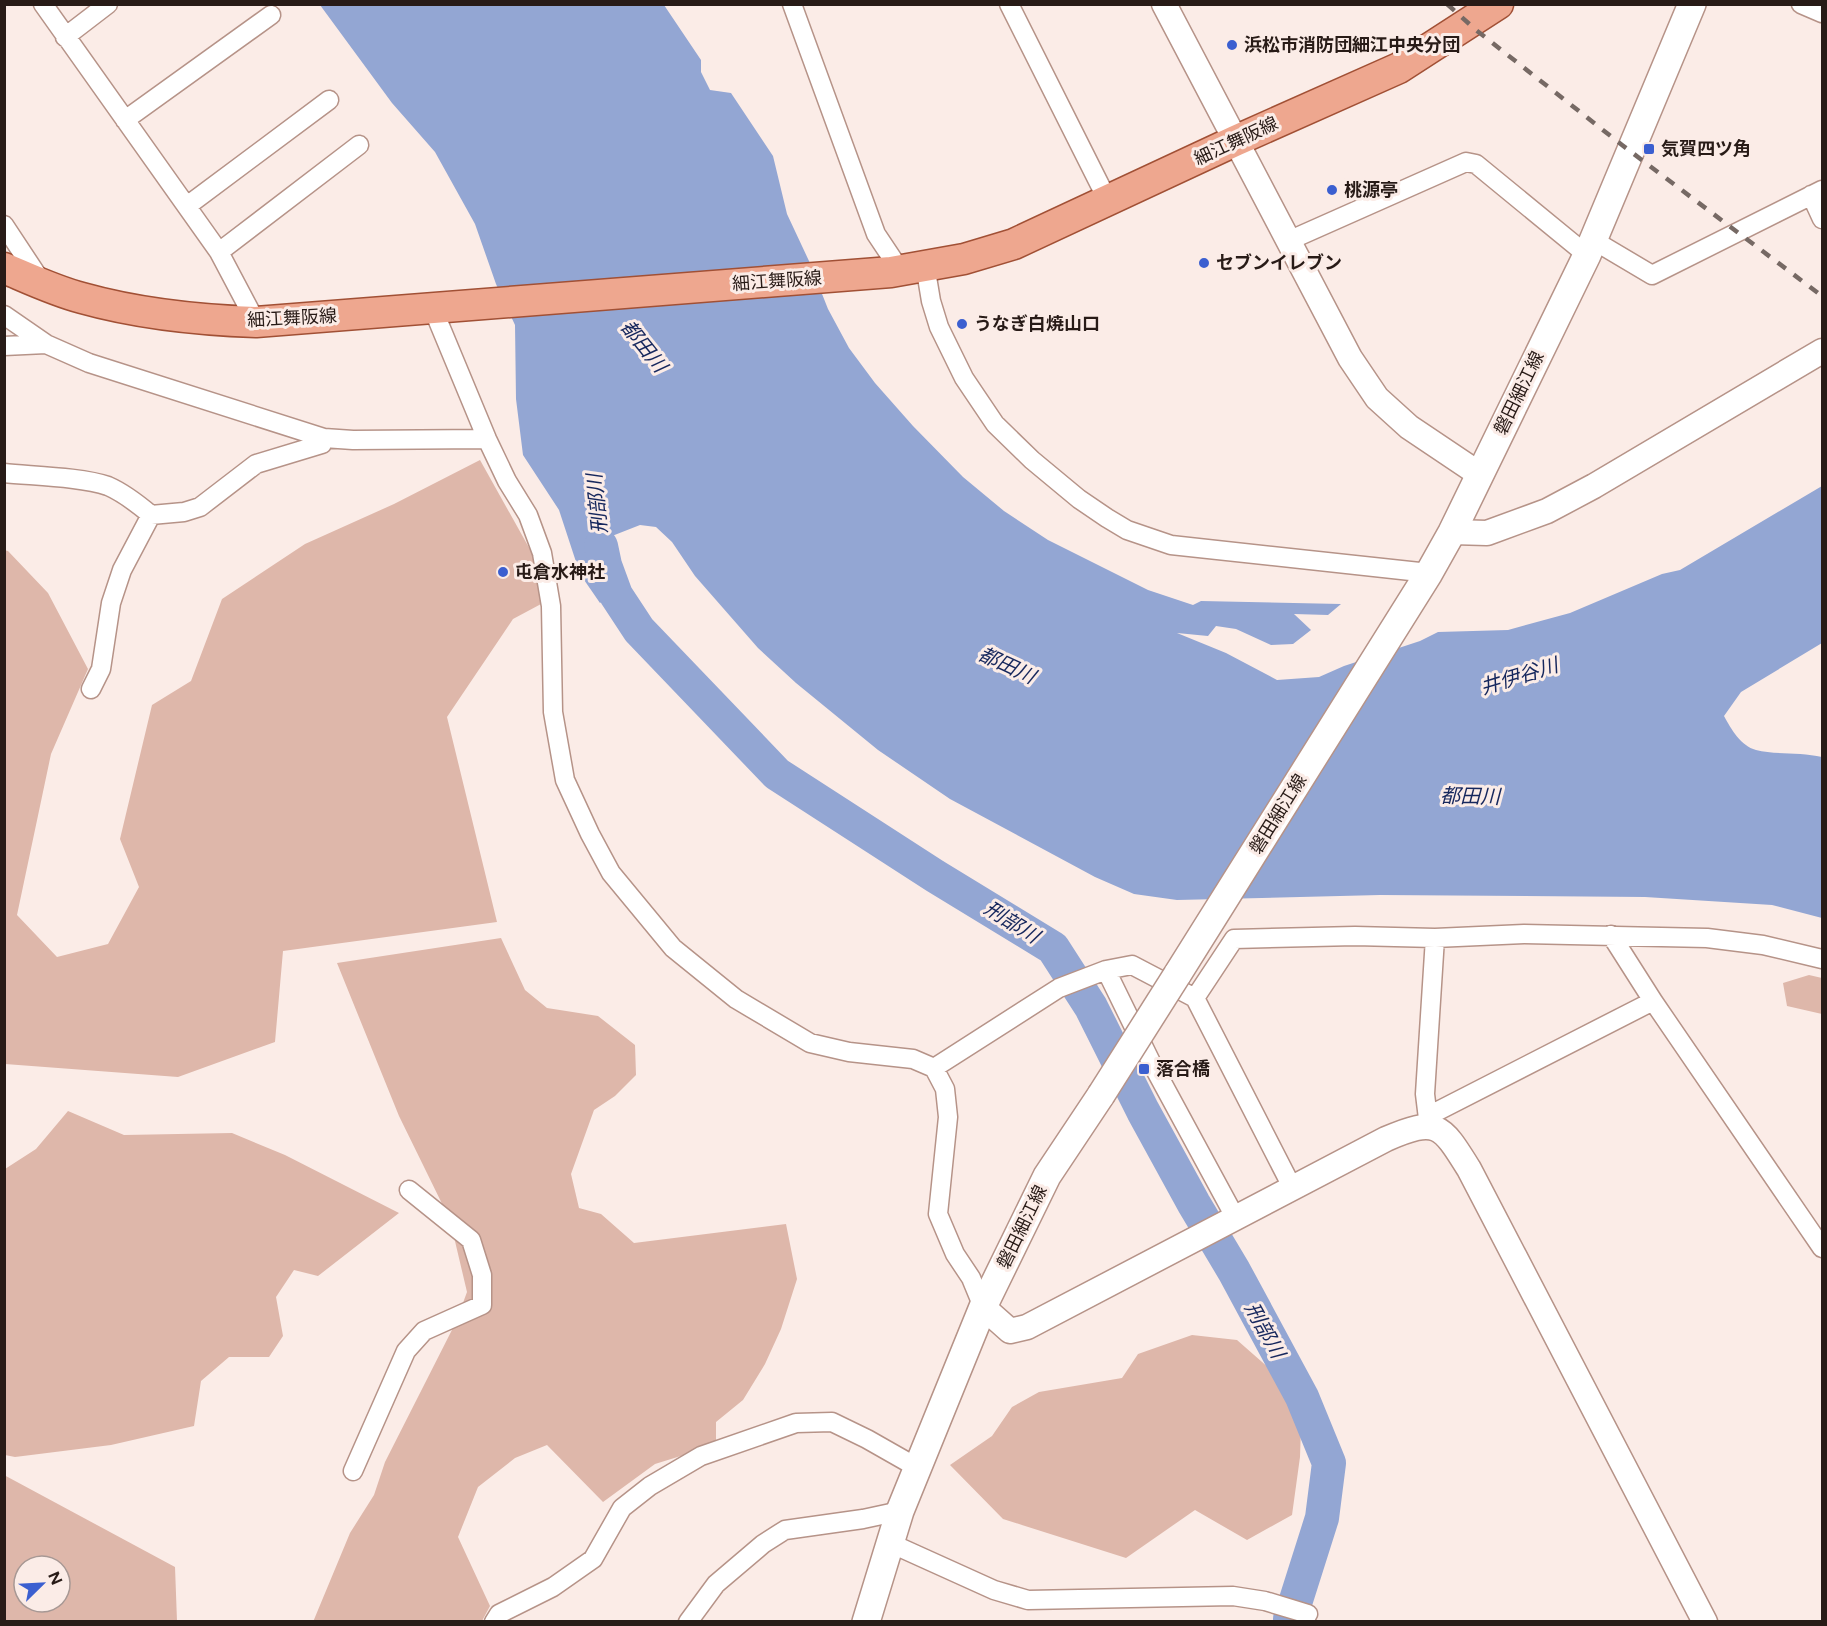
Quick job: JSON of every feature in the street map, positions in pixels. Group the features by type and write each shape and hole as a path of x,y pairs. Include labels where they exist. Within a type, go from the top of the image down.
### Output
{"main road":[{"name":"磐田細江線","path":"866,1622 900,1512 983,1307 1047,1176 1177,975 1425,580 1452,532 1590,248 1692,4"},
{"name":"細江舞阪線","path":"4,268 80,298 126,309 198,320 256,322 905,269 964,259 1014,244 1399,68 1487,7"}],"street":[{"path":"43,4 219,252 256,322"},
{"path":"65,37 108,4"},
{"path":"792,4 876,234 931,302 939,327 964,378 995,424 1032,460 1079,499 1107,518 1127,530 1171,545 1425,580"},
{"path":"1009,4 1108,201"},
{"path":"1164,4 1350,358 1377,398 1409,426 1479,474"},
{"path":"1801,4 1822,13"},
{"path":"125,120 271,15"},
{"path":"187,206 329,100"},
{"path":"219,252 359,145"},
{"path":"1288,240 1466,162 1476,164 1590,248 1653,275 1817,193 1822,219"},
{"path":"4,225 43,284"},
{"path":"443,308 487,439 507,481 528,515 542,553 551,606 553,712 565,780 611,873 673,948 736,999 810,1043 849,1052 913,1059 934,1068 945,1089 948,1117 938,1214 955,1254 971,1278 983,1307 1010,1331 1027,1327 1386,1139 1415,1127 1440,1130 1453,1143 1469,1169 1706,1622"},
{"path":"4,315 46,344 89,363 324,438 353,440 487,439"},
{"path":"4,346 46,344"},
{"path":"1452,532 1487,533 1546,511 1594,486 1822,351"},
{"path":"4,473 107,486 128,497 151,515 184,512 200,507 256,464 322,444 324,438"},
{"path":"91,689 101,669 111,603 122,570 151,515"},
{"path":"1195,998 1234,939 1354,936 1435,938 1524,934 1707,938 1763,945 1822,959"},
{"path":"1611,935 1653,1001 1822,1248"},
{"path":"1429,1127 1425,1094 1435,938"},
{"path":"934,1068 1059,988 1102,972 1132,965 1195,998 1292,1188"},
{"path":"1102,972 1235,1217"},
{"path":"1429,1127 1432,1114 1653,1001"},
{"path":"353,1471 406,1351 424,1331 482,1305 482,1275 471,1240 410,1190"},
{"path":"494,1622 499,1614 553,1587 593,1559 622,1508 650,1486 701,1456 796,1423 831,1422 918,1468"},
{"path":"688,1622 716,1584 763,1544 785,1530 900,1512"},
{"path":"890,1543 994,1590 1028,1600 1233,1596 1272,1603 1308,1614"}],"shaded area":[{"path":"480,460 556,596 513,619 447,717 497,922 283,951 275,1042 178,1077 5,1064 4,550 8,551 48,593 88,669 51,754 17,915 57,957 108,944 139,887 120,839 152,705 191,681 222,599 305,544 394,504"},
{"path":"501,938 525,990 547,1008 598,1016 635,1045 636,1075 615,1096 594,1110 571,1174 579,1208 601,1214 634,1243 786,1224 797,1279 781,1329 765,1364 743,1400 716,1422 716,1445 655,1464 603,1502 547,1445 515,1458 478,1487 458,1537 490,1606 482,1621 313,1622 350,1533 374,1495 385,1462 456,1322 467,1292 450,1220 399,1116 337,963"},
{"path":"1809,975 1822,978 1822,1014 1787,1006 1783,983"},
{"path":"68,1111 124,1135 232,1133 285,1155 399,1213 318,1276 294,1270 276,1297 283,1336 269,1357 229,1357 201,1381 194,1426 111,1445 15,1457 5,1455 5,1169 36,1149"},
{"path":"1192,1335 1237,1340 1302,1397 1300,1457 1292,1515 1247,1540 1195,1510 1126,1558 1003,1519 950,1465 992,1436 1012,1407 1039,1392 1122,1378 1138,1354"},
{"path":"4,1475 175,1567 177,1621 5,1621"}],"water":[{"path":"320,5 664,5 701,60 701,72 710,90 731,93 773,156 787,214 828,309 849,348 875,383 913,426 963,477 1004,511 1048,540 1148,590 1193,605 1201,601 1341,604 1328,615 1294,614 1311,630 1293,644 1271,645 1236,629 1216,626 1208,636 1177,633 1226,653 1277,680 1319,677 1344,666 1420,641 1438,632 1508,630 1570,613 1662,574 1680,570 1822,486 1822,643 1741,692 1724,716 1737,736 1751,748 1763,752 1822,757 1822,918 1772,905 1645,897 1380,895 1177,900 1134,894 1095,877 950,799 878,750 796,683 758,648 695,576 672,542 656,527 640,525 612,536 609,550 626,584 600,603 580,574 559,510 523,455 516,399 515,325 496,284 475,224 435,152 392,103"}],"waterway":[{"name":"刑部川","path":"601,546 616,595 639,630 777,774 935,876 1053,948 1091,1007 1143,1111 1302,1397 1329,1463 1322,1518 1290,1619"}],"railway":[{"path":"1447,4 1476,30 1622,145 1822,296"}],"place":[{"name":"浜松市消防団細江中央分団","path":"1232,45"},
{"name":"気賀四ツ角","path":"1649,149"},
{"name":"桃源亭","path":"1332,190"},
{"name":"セブンイレブン","path":"1204,263"},
{"name":"うなぎ白焼山口","path":"962,324"},
{"name":"屯倉水神社","path":"503,572"},
{"name":"落合橋","path":"1144,1069"}],"water label":[{"name":"都田川","path":"644,346"},
{"name":"都田川","path":"1007,665"},
{"name":"井伊谷川","path":"1519,676"},
{"name":"都田川","path":"1470,796"}]}
